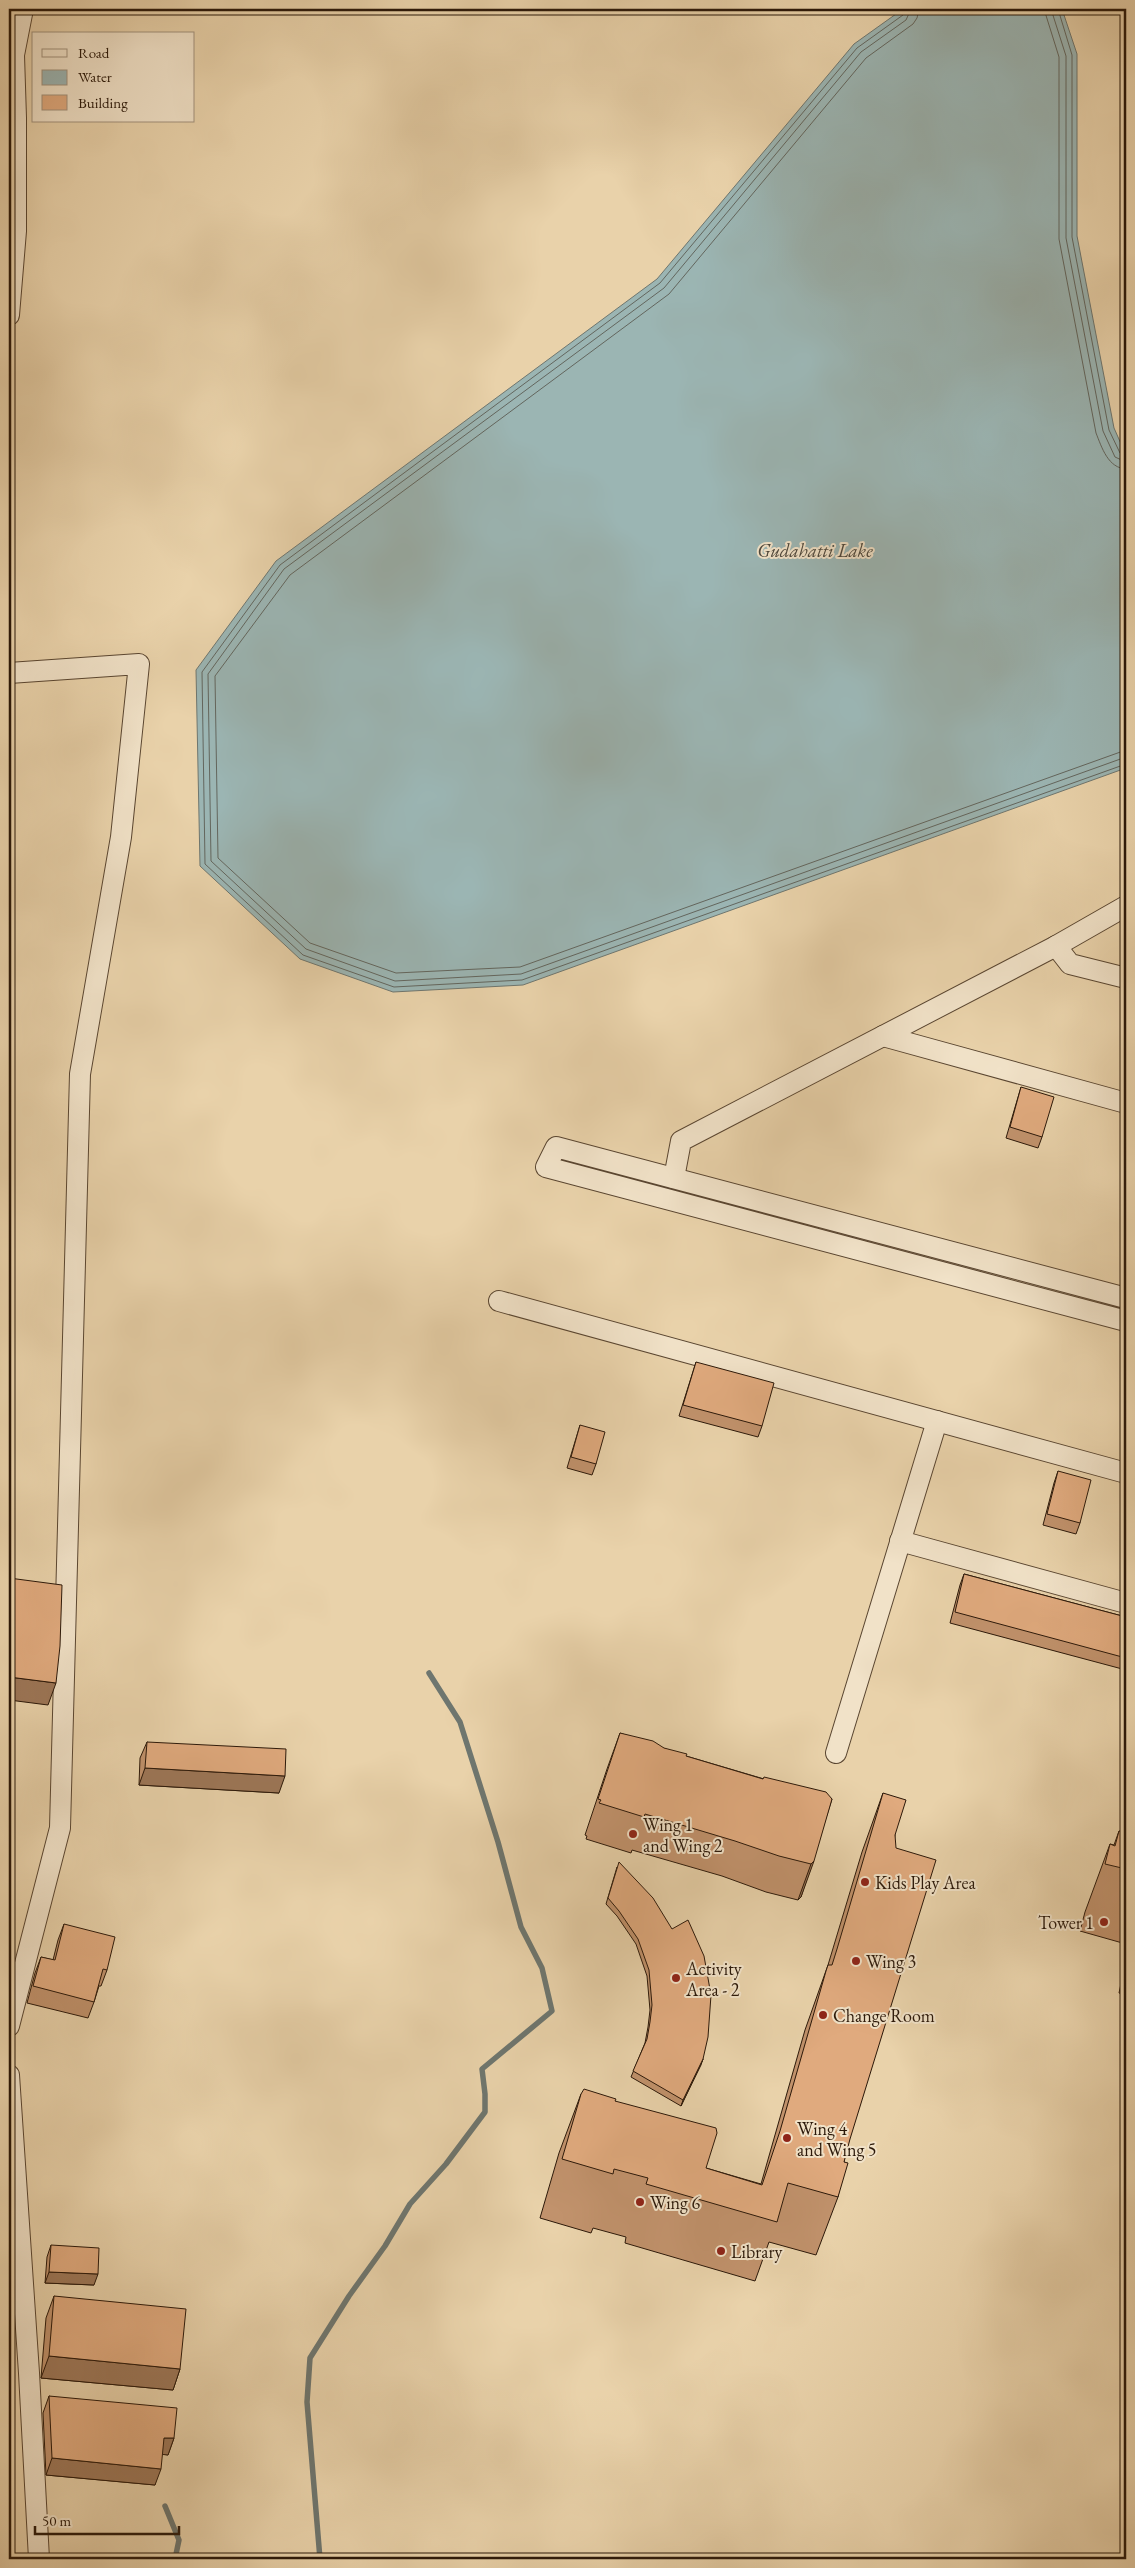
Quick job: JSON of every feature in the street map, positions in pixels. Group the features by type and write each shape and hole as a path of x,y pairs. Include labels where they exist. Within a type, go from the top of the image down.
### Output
{"street":[{"path":"9,315 16,231 14,55 22,9"},
{"path":"9,673 139,664 121,837 80,1074 60,1828 9,2026"},
{"path":"674,1178 681,1141 1056,946 1126,906"},
{"path":"1056,946 1070,964 1126,978"},
{"path":"883,1036 1126,1103"},
{"path":"1126,1298 556,1147 546,1167 1126,1321"},
{"path":"499,1301 1126,1473"},
{"path":"836,1753 937,1421"},
{"path":"900,1541 1126,1603"},
{"path":"9,2075 30,2373 39,2559"}],"water":[{"name":"Gudahatti Lake","path":"903,9 1062,9 1077,54 1077,236 1114,428 1126,455 1126,768 523,985 393,992 300,959 200,866 196,670 276,561 657,279 854,44"}],"building":[{"path":"1021,1087 1054,1097 1042,1137 1010,1127"},
{"path":"696,1362 774,1383 762,1426 683,1405"},
{"path":"580,1425 605,1432 596,1464 571,1457"},
{"path":"1058,1471 1091,1480 1080,1523 1047,1514"},
{"path":"964,1574 1126,1617 1126,1658 955,1612"},
{"path":"9,1578 62,1585 60,1646 56,1683 9,1677"},
{"path":"620,1733 653,1741 664,1748 687,1754 686,1756 763,1779 764,1777 826,1792 832,1799 814,1861 811,1864 779,1856 645,1814 644,1817 599,1803 601,1800 598,1799"},
{"path":"147,1742 286,1749 285,1776 145,1768"},
{"path":"883,1793 906,1800 895,1835 896,1848 936,1860 850,2139 844,2162 848,2163 838,2197 788,2183 777,2222 646,2184 648,2178 614,2169 613,2174 562,2159 584,2089 616,2099 615,2101 716,2128 717,2133 706,2168 762,2185 780,2131 826,1971 828,1965 832,1965 837,1949"},
{"path":"1119,1831 1126,1833 1126,1869 1105,1864 1110,1844 1115,1846"},
{"name":"Activity Area - 2","path":"619,1862 653,1898 672,1929 688,1920 704,1956 711,1995 708,2037 703,2059 683,2100 633,2071 647,2039 652,2005 649,1970 638,1939 608,1898"},
{"path":"64,1924 115,1937 107,1970 103,1969 94,2002 33,1986 41,1957 55,1960"},
{"path":"51,2245 99,2248 98,2274 49,2272"},
{"path":"54,2296 186,2309 180,2369 49,2356"},
{"path":"49,2396 177,2408 174,2438 164,2438 161,2469 52,2458"}],"waterway":[{"path":"320,2559 307,2402 310,2358 349,2296 385,2246 410,2204 446,2164 485,2112 482,2069 552,2011 542,1968 521,1927 498,1842 460,1722 429,1673"},
{"path":"165,2506 179,2540 175,2559"}],"place":[{"name":"Wing 1 and Wing 2","path":"633,1834"},
{"name":"Kids Play Area","path":"865,1882"},
{"name":"Tower 1","path":"1104,1922"},
{"name":"Wing 3","path":"856,1961"},
{"name":"Activity Area - 2","path":"676,1978"},
{"name":"Change Room","path":"823,2015"},
{"name":"Wing 4 and Wing 5","path":"787,2138"},
{"name":"Wing 6","path":"640,2202"},
{"name":"Library","path":"721,2251"}]}
